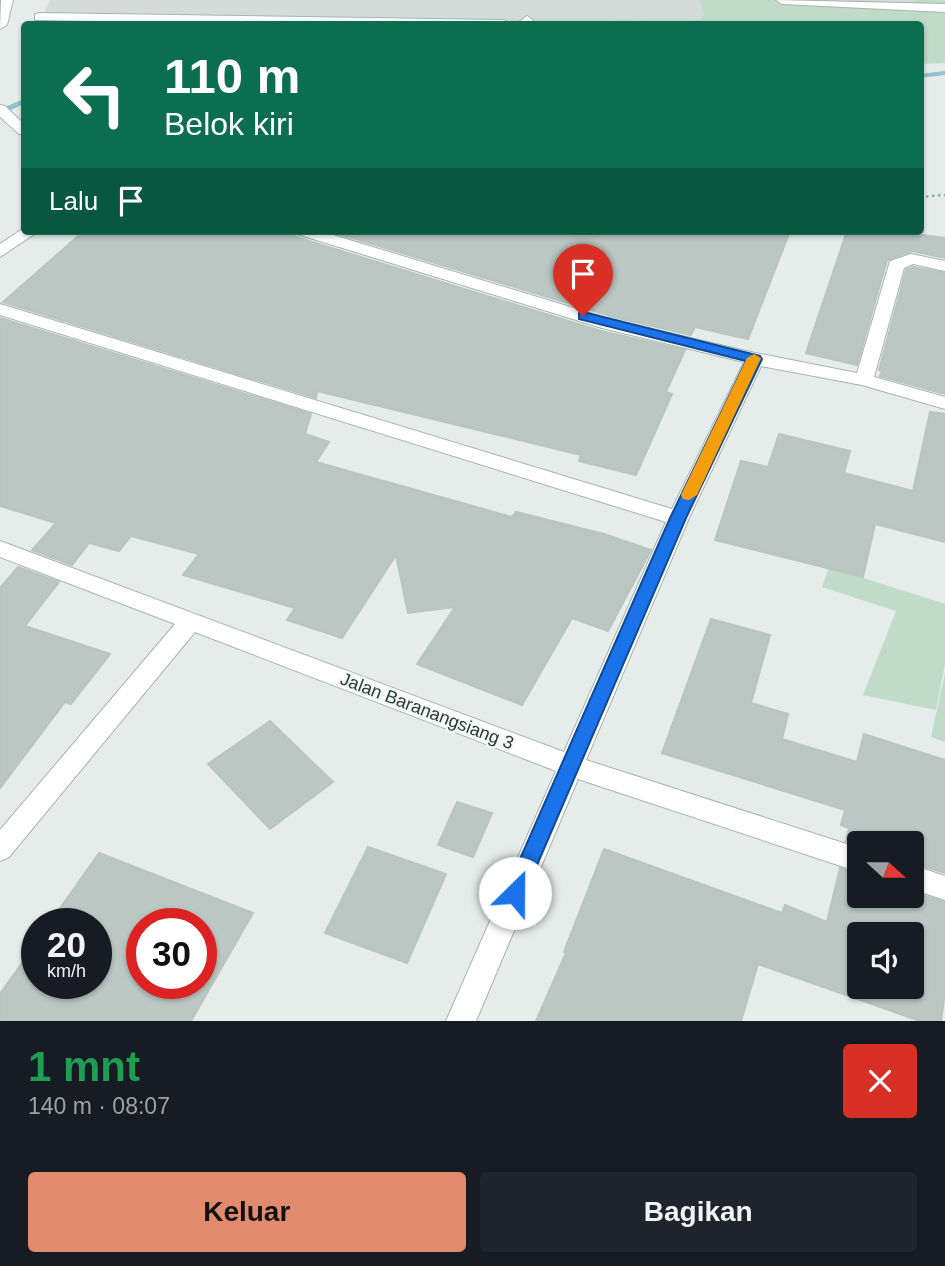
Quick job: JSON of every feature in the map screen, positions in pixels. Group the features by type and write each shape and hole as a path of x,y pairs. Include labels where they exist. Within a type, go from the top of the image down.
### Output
{"street":[{"path":"782,0 945,8"},
{"path":"0,25 4,7"},
{"path":"40,17 305,21"},
{"path":"4,113 21,128"},
{"path":"0,252 25,235"},
{"path":"316,235 608,324 755,359 864,380 945,403"},
{"path":"864,380 896,265 911,259 945,266"},
{"path":"0,309 678,518"},
{"path":"461,1021 569,765 678,518 755,359"},
{"name":"Jalan Baranangsiang 3","path":"0,550 569,765 847,856"},
{"path":"0,849 190,622"},
{"path":"924,881 945,888"}],"path":[{"path":"924,197 945,195"}],"shaded area":[{"path":"50,0 945,0 911,21 40,21"}],"green space":[{"path":"699,0 795,0 820,5 848,0 908,3 917,0 945,0 945,63 924,64 924,21 686,21 700,20 704,14"},
{"path":"829,567 945,604 945,664 936,710 863,695 896,611 822,587"},
{"path":"945,673 945,742 931,737"}],"building":[{"path":"79,235 295,235 601,331 685,350 666,392 672,394 636,475 579,461 581,455 317,391 316,398 3,302"},
{"path":"342,235 788,235 748,339 695,327 691,335 614,317"},
{"path":"846,235 923,235 945,238 945,258 912,251 887,260 857,365 806,353"},
{"path":"913,267 945,273 945,394 880,376 882,371 879,370 906,270"},
{"path":"0,318 311,414 305,434 329,442 316,462 512,517 516,512 604,534 651,550 608,631 572,618 522,705 417,664 455,607 408,613 396,555 342,638 287,620 295,608 183,575 199,554 131,536 119,551 89,543 72,565 32,550 56,523 0,506"},
{"path":"930,412 945,414 945,542 875,524 863,577 715,540 741,461 768,467 779,434 850,451 844,473 913,491"},
{"path":"18,567 59,582 25,626 110,654 71,704 65,702 0,788 0,588"},
{"path":"711,619 770,635 751,703 788,714 782,739 857,762 864,734 945,760 945,873 924,867 924,831 848,831 849,828 841,825 845,810 662,753"},
{"path":"270,721 333,782 270,829 208,764"},
{"path":"457,802 492,813 473,857 438,845"},
{"path":"368,847 446,874 407,963 325,933"},
{"path":"604,849 782,913 785,905 827,922 840,868 847,870 847,908 924,908 924,896 945,902 945,992 941,1021 920,1021 857,999 924,999 924,922 847,922 847,995 758,964 741,1021 536,1021 566,953 564,952"},
{"path":"99,853 253,913 217,976 217,908 126,908 126,999 204,999 191,1021 0,1021 0,994 21,964 21,999 112,999 112,908 60,908"}],"waterway":[{"path":"924,76 945,73"},
{"path":"0,112 21,102"}],"slow traffic":[{"path":"689,495 754,358"}],"route":[{"path":"515,893 678,518 755,359 583,316"}]}
